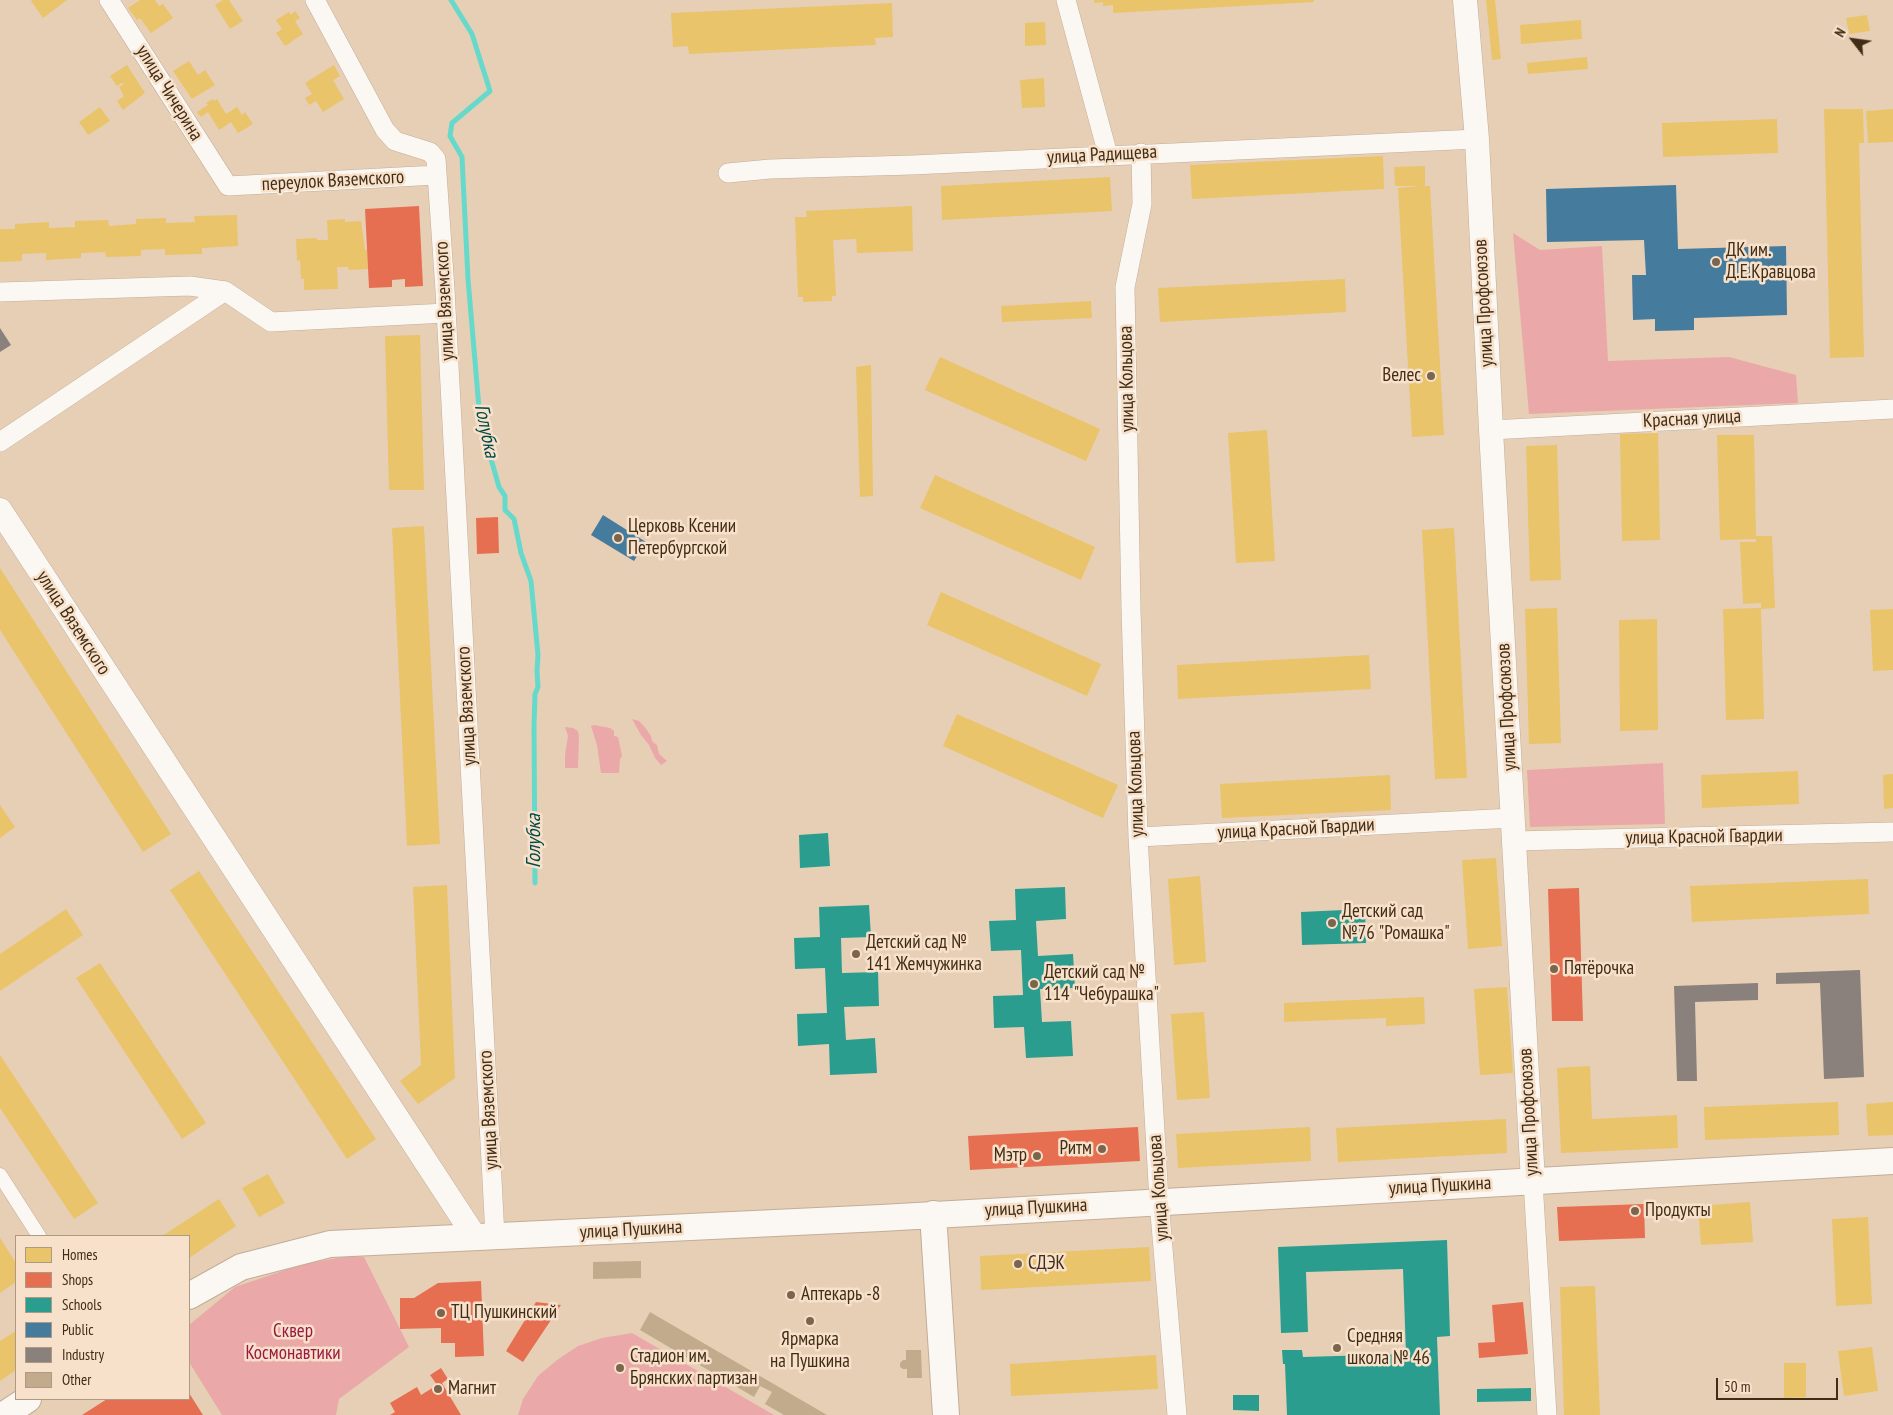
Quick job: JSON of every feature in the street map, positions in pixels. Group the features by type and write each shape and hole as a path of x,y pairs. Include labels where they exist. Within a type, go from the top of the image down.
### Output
{"main road":[{"name":"улица Пушкина","path":"190,1295 241,1267 330,1244 1159,1202 1893,1161"},
{"path":"933,1214 946,1415"},
{"path":"4,1415 26,1400"}],"street":[{"name":"улица Чичерина","path":"109,0 228,186"},
{"name":"улица Вяземского","path":"315,0 385,130 395,141 430,152 436,159 446,313 485,1237"},
{"path":"1066,0 1108,155"},
{"name":"улица Профсоюзов","path":"1465,0 1477,139 1491,430 1547,1415"},
{"name":"улица Радищева","path":"728,173 770,169 912,165 1477,139"},
{"name":"улица Кольцова","path":"1141,153 1142,204 1125,287 1130,609 1138,837 1159,1202 1177,1415"},
{"name":"переулок Вяземского","path":"228,186 437,175"},
{"path":"0,292 190,286 225,291 271,322 446,313"},
{"path":"0,442 225,291"},
{"name":"Красная улица","path":"1491,430 1893,409"},
{"name":"улица Вяземского","path":"0,510 485,1237"},
{"name":"улица Красной Гвардии","path":"1138,837 1514,830 1893,832"},
{"path":"0,1175 38,1235"}],"green space":[{"path":"1513,233 1540,250 1602,246 1608,361 1729,357 1796,375 1798,403 1529,414"},
{"path":"632,719 639,721 644,726 652,741 657,745 659,754 667,761 661,765 655,758"},
{"path":"591,726 610,728 614,731 614,736 618,737 622,756 619,773 601,773 597,745"},
{"path":"565,727 578,731 578,768 565,768 568,736"},
{"path":"1663,763 1665,824 1530,827 1527,770"},
{"name":"Сквер Космонавтики","path":"349,1256 364,1257 409,1347 339,1399 336,1415 222,1415 190,1364 190,1324 235,1287 303,1264"},
{"name":"Стадион им. Брянских партизан","path":"632,1333 774,1415 518,1415 523,1399 538,1376 557,1360 578,1346 602,1338"}],"building: Homes":[{"path":"32,0 67,0 43,18"},
{"path":"140,0 155,0 159,6 163,4 173,18 151,33 140,18 137,20 128,8"},
{"path":"223,0 229,0 243,21 230,29 215,5"},
{"path":"1094,0 1314,0 1314,2 1113,13 1113,5 1103,6 1103,2 1094,3"},
{"path":"1486,0 1495,0 1501,59 1492,60"},
{"path":"892,3 893,37 875,38 876,45 689,54 688,46 673,47 671,13"},
{"path":"295,11 300,18 295,21 303,34 285,46 276,33 282,29 276,20 289,12 291,15"},
{"path":"1867,15 1870,31 1849,34 1846,18"},
{"path":"1581,20 1582,39 1521,44 1520,25"},
{"path":"1045,22 1046,45 1025,46 1025,23"},
{"path":"1587,57 1588,69 1528,74 1527,63"},
{"path":"189,61 198,75 205,70 215,85 192,99 173,71"},
{"path":"127,65 145,93 123,110 117,101 124,96 119,87 124,84 122,83 117,86 110,76"},
{"path":"334,65 340,76 333,80 344,99 323,112 316,101 309,105 305,98 312,94 305,83"},
{"path":"1044,78 1045,107 1022,108 1020,80"},
{"path":"213,99 214,101 217,99 226,114 237,107 242,115 245,112 253,124 238,133 231,122 219,130 208,112 201,117 197,112 208,105 206,103"},
{"path":"100,107 110,121 88,135 79,122"},
{"path":"1824,109 1863,109 1864,143 1859,143 1864,357 1830,358"},
{"path":"1893,109 1893,142 1868,143 1866,111"},
{"path":"1777,119 1778,153 1663,157 1662,123"},
{"path":"1383,156 1384,189 1192,199 1190,165"},
{"path":"1425,166 1425,186 1430,186 1444,435 1412,437 1398,188 1421,186 1395,186 1394,167"},
{"path":"1110,177 1112,211 942,220 941,186"},
{"path":"912,206 913,251 857,253 856,239 833,240 836,296 832,296 832,301 803,302 803,297 798,297 795,217 807,217 806,211"},
{"path":"237,215 238,246 202,248 202,254 165,255 165,249 141,250 141,256 106,257 105,252 81,253 81,258 46,260 46,253 22,254 22,261 0,262 0,229 15,229 15,224 49,222 49,228 75,227 75,221 108,220 109,226 136,224 136,219 166,218 166,223 195,222 194,216"},
{"path":"345,219 345,222 361,221 365,250 367,250 368,269 349,270 348,267 337,267 338,289 304,290 304,279 301,279 300,260 297,261 296,239 317,238 317,240 328,240 327,220"},
{"path":"1345,279 1346,312 1160,322 1158,288"},
{"path":"1091,301 1092,318 1002,322 1001,306"},
{"path":"420,335 424,490 389,490 385,336"},
{"path":"940,357 1100,429 1086,461 925,390"},
{"path":"871,365 873,496 860,497 856,367"},
{"path":"1267,430 1275,561 1236,563 1228,433"},
{"path":"1658,433 1660,540 1622,541 1620,434"},
{"path":"1717,435 1754,435 1756,536 1772,536 1775,608 1761,609 1761,603 1743,604 1740,542 1756,542 1756,539 1720,540"},
{"path":"1557,445 1561,580 1530,581 1526,446"},
{"path":"935,475 1095,547 1081,580 920,508"},
{"path":"424,526 440,844 407,846 392,528"},
{"path":"1454,528 1467,778 1435,779 1422,530"},
{"path":"0,568 171,834 143,852 0,630"},
{"path":"941,592 1101,664 1087,696 927,625"},
{"path":"1557,608 1561,743 1529,744 1525,609"},
{"path":"1761,608 1764,719 1726,720 1723,609"},
{"path":"1893,609 1893,670 1873,671 1870,610"},
{"path":"1657,619 1658,730 1620,731 1619,620"},
{"path":"1369,655 1371,689 1178,699 1177,665"},
{"path":"957,714 1118,785 1103,818 943,746"},
{"path":"1798,771 1799,804 1702,808 1701,775"},
{"path":"1893,774 1893,808 1884,809 1883,775"},
{"path":"1390,775 1391,810 1222,818 1220,784"},
{"path":"0,805 15,827 0,838"},
{"path":"1496,858 1502,946 1468,949 1462,860"},
{"path":"199,871 376,1139 347,1159 170,890"},
{"path":"1200,876 1206,962 1174,965 1168,879"},
{"path":"1868,879 1869,914 1692,922 1690,886"},
{"path":"447,885 455,1078 418,1104 400,1081 421,1065 413,887"},
{"path":"66,909 83,935 0,991 0,954"},
{"path":"100,963 206,1123 182,1139 76,978"},
{"path":"1507,987 1513,1073 1480,1075 1474,989"},
{"path":"1424,997 1425,1024 1386,1026 1386,1018 1284,1022 1284,1003"},
{"path":"1204,1012 1210,1098 1177,1100 1171,1014"},
{"path":"0,1055 98,1203 74,1219 0,1108"},
{"path":"1590,1066 1592,1119 1677,1115 1678,1148 1561,1153 1557,1068"},
{"path":"1838,1102 1839,1135 1705,1140 1704,1107"},
{"path":"1893,1102 1893,1135 1868,1136 1866,1104"},
{"path":"1506,1119 1507,1153 1338,1162 1336,1128"},
{"path":"1310,1127 1311,1161 1178,1168 1176,1134"},
{"path":"268,1174 285,1203 259,1217 242,1188"},
{"path":"219,1199 236,1226 190,1257 190,1235 164,1235"},
{"path":"1750,1202 1753,1242 1701,1245 1698,1206"},
{"path":"1868,1217 1872,1304 1836,1306 1832,1219"},
{"path":"0,1238 15,1261 15,1283 0,1293"},
{"path":"1149,1247 1151,1281 981,1290 980,1256"},
{"path":"1595,1286 1600,1415 1564,1415 1560,1287"},
{"path":"15,1332 15,1371 0,1381 0,1341"},
{"path":"1872,1347 1878,1391 1844,1396 1838,1351"},
{"path":"1156,1355 1158,1389 1011,1396 1010,1364"},
{"path":"1784,1363 1806,1363 1806,1397 1784,1398"}],"building: Shops":[{"path":"419,206 423,286 405,287 405,279 392,280 392,287 369,288 365,209"},
{"path":"498,517 499,553 477,554 476,518"},
{"path":"1579,888 1583,1021 1552,1021 1548,889"},
{"path":"1138,1127 1140,1161 970,1170 968,1136"},
{"path":"1644,1204 1645,1238 1559,1241 1557,1207"},
{"name":"ТЦ Пушкинский","path":"481,1281 484,1356 455,1357 455,1343 441,1343 441,1328 400,1329 400,1298 414,1298 438,1283"},
{"path":"536,1302 561,1305 523,1362 506,1351"},
{"path":"1523,1302 1528,1354 1479,1358 1478,1343 1495,1342 1492,1305"},
{"name":"Магнит","path":"441,1368 448,1379 442,1383 461,1415 390,1415 395,1412 390,1403 417,1387 421,1395 437,1385 430,1375"},
{"path":"190,1395 203,1415 82,1415 105,1400 190,1400"}],"building: Schools":[{"path":"828,833 830,866 800,868 799,835"},
{"path":"1065,887 1066,919 1036,921 1038,956 1073,954 1075,988 1040,989 1042,1022 1071,1021 1073,1056 1026,1058 1024,1027 994,1028 993,996 1023,995 1021,950 991,951 989,921 1016,920 1015,889"},
{"path":"869,905 871,937 841,938 842,973 878,972 879,1006 844,1007 846,1040 875,1038 877,1073 830,1075 829,1044 798,1046 797,1014 827,1013 825,968 795,969 794,938 820,937 819,907"},
{"path":"1365,909 1366,943 1302,945 1301,912"},
{"path":"1447,1240 1450,1336 1437,1337 1440,1415 1287,1415 1285,1364 1283,1364 1282,1350 1302,1350 1303,1357 1406,1354 1403,1269 1306,1272 1308,1332 1281,1333 1278,1247"},
{"path":"1531,1388 1531,1401 1477,1402 1477,1389"},
{"path":"1233,1395 1259,1395 1259,1411 1233,1410"}],"building: Public":[{"name":"ДК им. Д.Е.Кравцова","path":"1676,185 1678,249 1786,246 1787,315 1694,318 1694,330 1655,331 1655,319 1633,320 1632,275 1646,275 1644,240 1547,242 1546,189"},
{"name":"Церковь Ксении Петербургской","path":"603,515 646,542 634,561 591,535"}],"building: Industry":[{"path":"0,328 11,345 0,352"},
{"path":"1860,970 1864,1077 1824,1079 1820,983 1776,984 1776,973"},
{"path":"1758,983 1758,1000 1695,1002 1697,1081 1677,1081 1674,986"}],"building: Other":[{"path":"641,1261 641,1278 593,1279 593,1262"},
{"path":"650,1312 827,1415 784,1415 765,1404 772,1392 760,1386 754,1397 640,1330"},
{"path":"906,1350 921,1350 922,1378 907,1378 907,1369 900,1367 900,1363 906,1360"}],"waterway":[{"name":"Голубка","path":"451,0 472,34 490,91 452,123 450,136 462,157 468,279 480,420 499,487 505,496 505,510 514,519 521,553 531,581 538,655 538,687 535,694 534,725 535,883"}],"place":[{"name":"ДК им. Д.Е.Кравцова","path":"1716,262"},
{"name":"Велес","path":"1431,376"},
{"name":"Церковь Ксении Петербургской","path":"618,538"},
{"name":"Детский сад №76 \"Ромашка\"","path":"1332,923"},
{"name":"Детский сад № 141 Жемчужинка","path":"856,954"},
{"name":"Пятёрочка","path":"1554,969"},
{"name":"Детский сад № 114 \"Чебурашка\"","path":"1034,984"},
{"name":"Ритм","path":"1102,1149"},
{"name":"Мэтр","path":"1037,1156"},
{"name":"Продукты","path":"1635,1211"},
{"name":"СДЭК","path":"1018,1264"},
{"name":"Аптекарь -8","path":"791,1295"},
{"name":"ТЦ Пушкинский","path":"441,1313"},
{"name":"Ярмарка на Пушкина","path":"810,1321"},
{"name":"Средняя школа № 46","path":"1337,1348"},
{"name":"Стадион им. Брянских партизан","path":"620,1368"},
{"name":"Магнит","path":"438,1389"}]}
